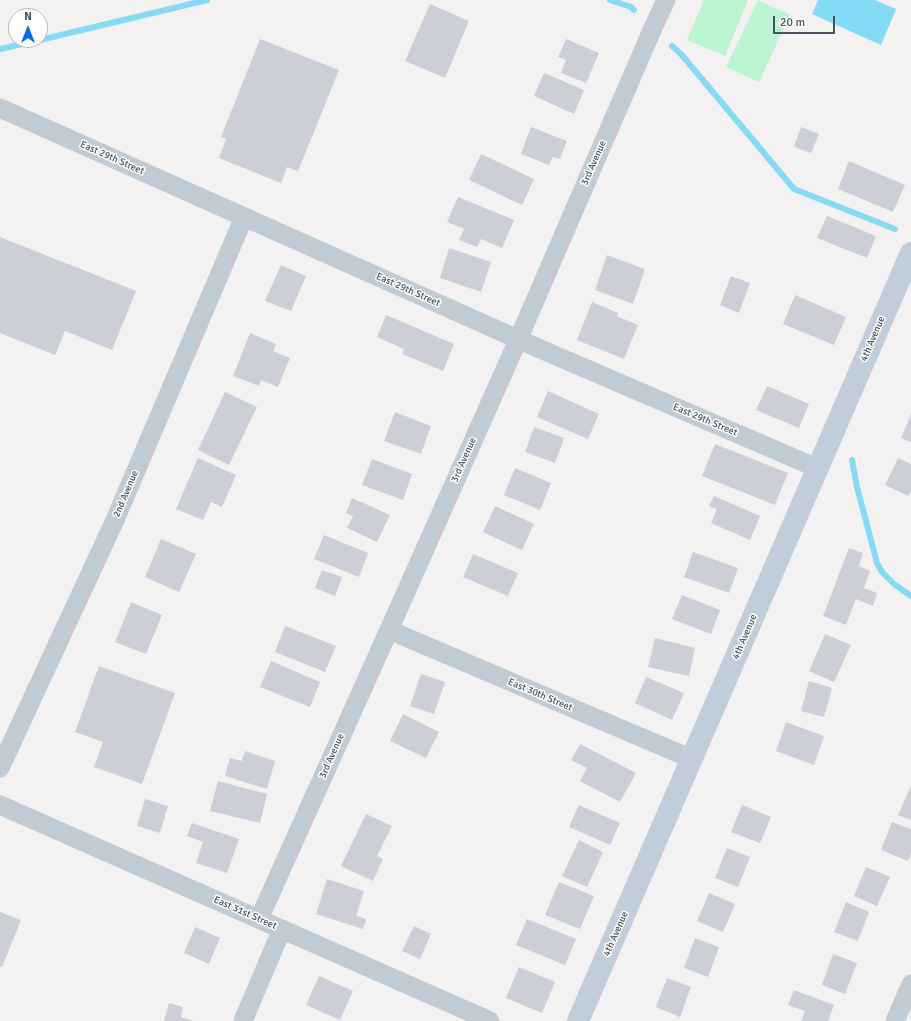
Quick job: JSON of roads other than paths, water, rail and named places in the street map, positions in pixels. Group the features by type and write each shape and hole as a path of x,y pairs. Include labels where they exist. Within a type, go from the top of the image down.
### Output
{"main road":[{"name":"4th Avenue","path":"578,1021 911,252"}],"street":[{"name":"3rd Avenue","path":"259,919 518,340 666,0"},
{"name":"East 29th Street","path":"0,108 518,340 817,468"},
{"name":"2nd Avenue","path":"0,768 115,520 244,217"},
{"name":"East 30th Street","path":"389,630 692,759"},
{"name":"East 31st Street","path":"0,805 490,1021"},
{"path":"243,1021 282,929"},
{"path":"895,1021 911,984"}],"water":[{"path":"818,0 875,0 896,9 881,45 812,14"}],"waterway":[{"path":"48,38 207,0"},
{"path":"610,0 631,7 634,10"},
{"path":"672,46 681,54 794,189 895,229"},
{"path":"0,49 8,47"},
{"path":"852,460 857,487 877,563 882,572 894,584 911,596"}]}
